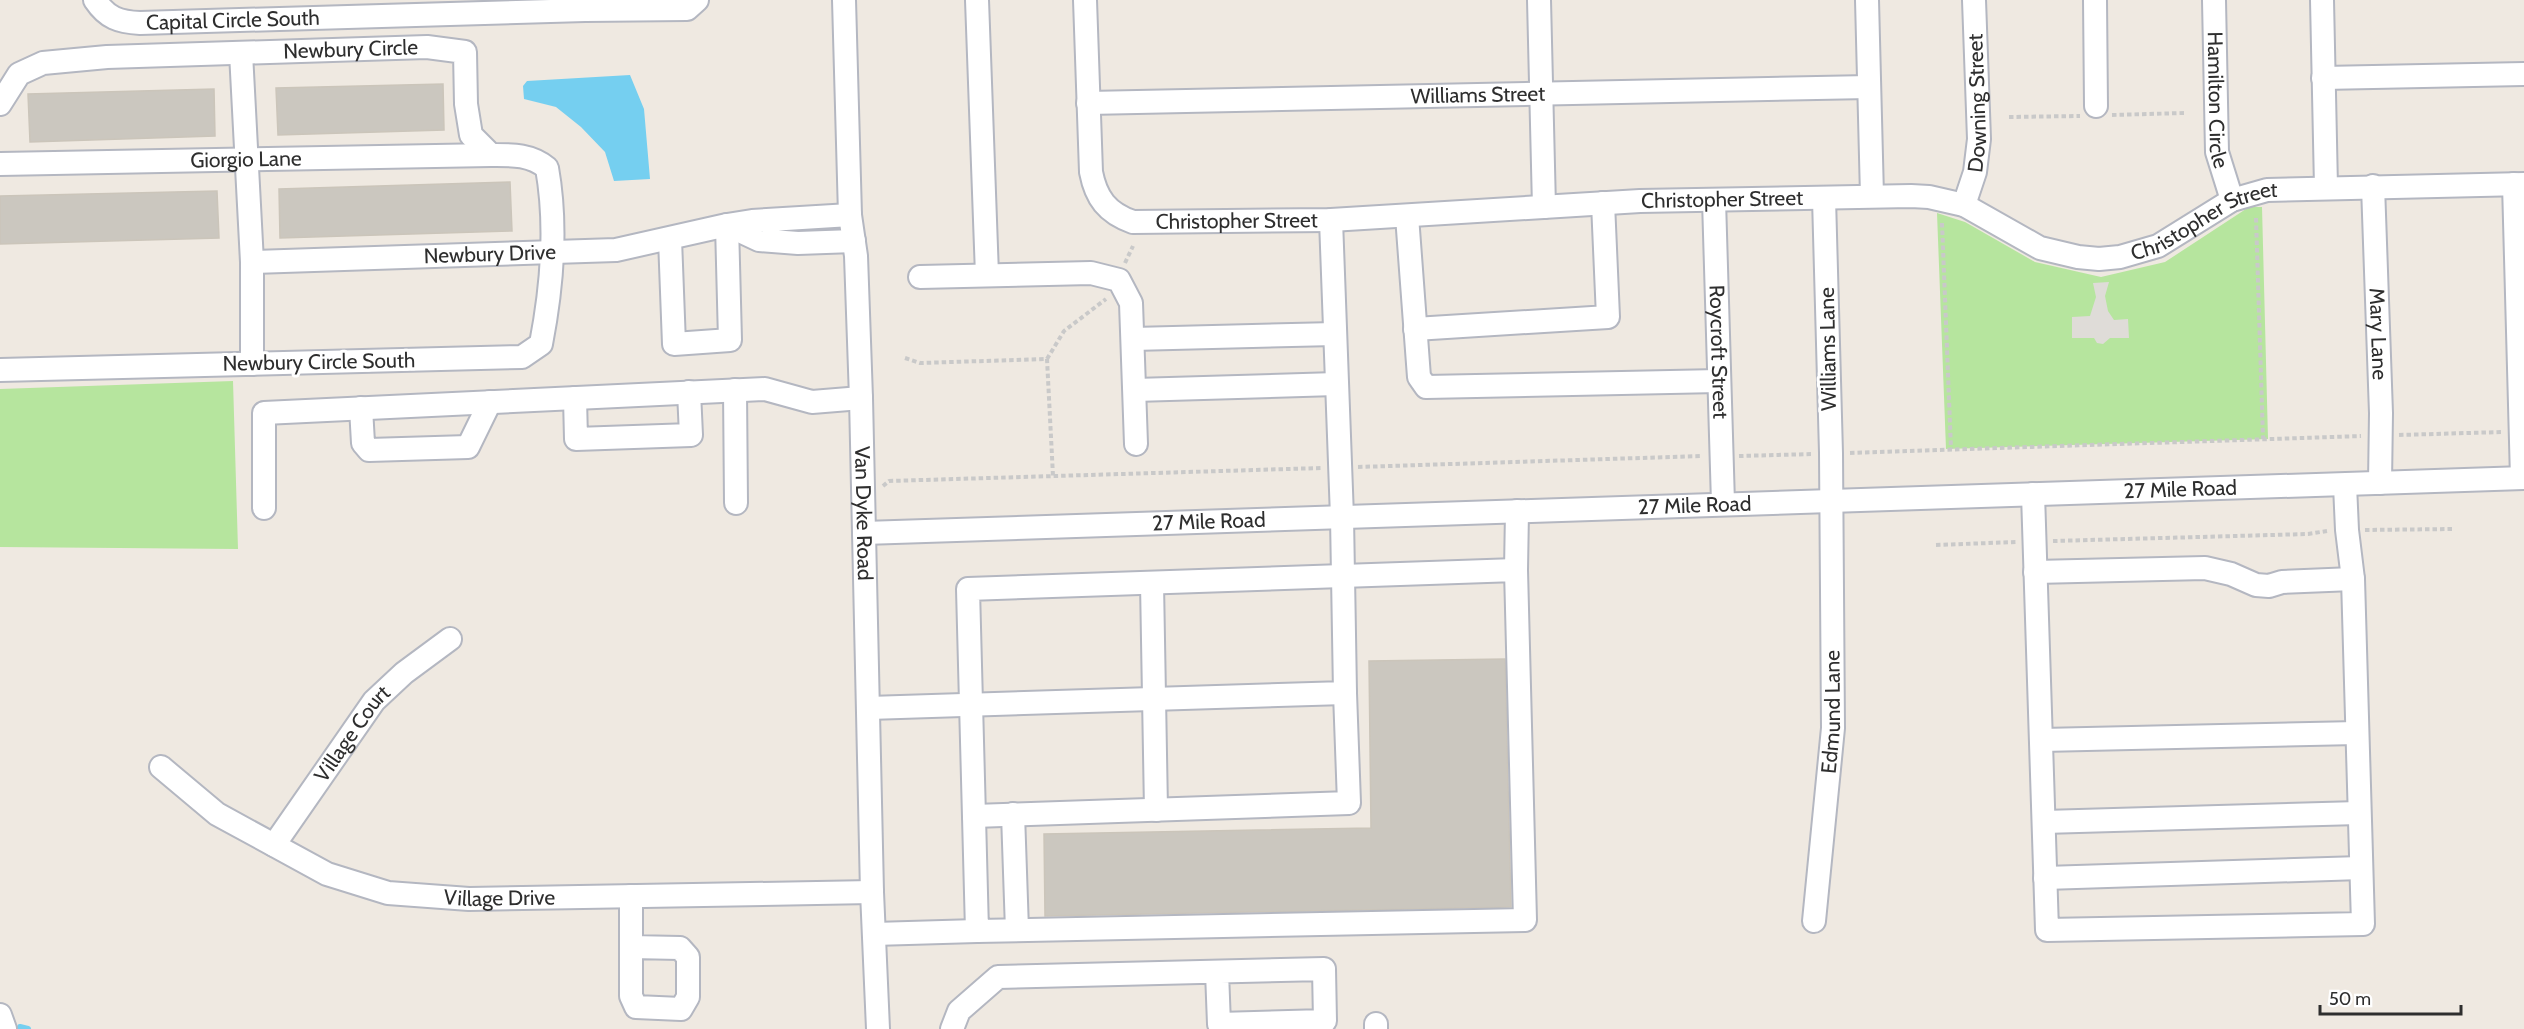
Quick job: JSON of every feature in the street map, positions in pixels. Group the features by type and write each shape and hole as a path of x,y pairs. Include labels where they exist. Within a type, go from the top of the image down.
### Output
{"street":[{"name":"Capital Circle South","path":"95,0 108,16 121,22 140,23 466,14 585,5 687,9 697,0"},
{"path":"844,0 862,0"},
{"name":"Van Dyke Road","path":"844,0 850,215 854,241 861,398 872,892 878,1029"},
{"path":"977,0 987,275"},
{"name":"Christopher Street","path":"1085,0 1088,103 1094,186 1107,209 1119,217 1150,224 1331,220 1603,203 1872,196 1929,197 1964,205 2040,248 2068,256 2099,259 2120,257 2158,246 2232,200 2267,190 2519,184"},
{"path":"1539,0 1544,207"},
{"path":"1867,0 1872,196"},
{"name":"Downing Street","path":"1964,205 1975,172 1979,139 1974,0"},
{"path":"2094,0 2096,106"},
{"name":"Hamilton Circle","path":"2214,0 2216,143 2220,166 2232,200"},
{"path":"2322,0 2326,187"},
{"path":"466,14 466,104 471,135 490,155 517,155 537,160 547,168 553,199 551,252"},
{"name":"Newbury Circle","path":"0,104 19,74 43,63 107,57 427,46 465,52"},
{"path":"241,52 252,262 252,364"},
{"path":"2323,78 2524,74"},
{"name":"Williams Street","path":"1088,103 1869,87"},
{"name":"Giorgio Lane","path":"0,164 490,155"},
{"path":"2519,184 2523,478"},
{"name":"Mary Lane","path":"2373,186 2380,483"},
{"name":"Williams Lane","path":"1824,198 1831,500"},
{"name":"Roycroft Street","path":"1714,200 1723,503"},
{"path":"1415,329 1608,317 1603,203"},
{"name":"Newbury Drive","path":"252,262 616,250 752,221 850,215"},
{"path":"1407,216 1419,377 1426,387 1719,381"},
{"path":"974,816 1349,803 1342,517 1331,220"},
{"path":"670,238 674,344 730,340 727,225 759,240 798,243 854,241"},
{"name":"Newbury Circle South","path":"0,370 522,357 542,344 548,310 551,252"},
{"path":"920,277 1091,273 1116,279 1131,303 1136,444"},
{"path":"1133,339 1335,334"},
{"path":"1135,390 1336,384"},
{"path":"264,508 264,413 765,389 812,402 861,398"},
{"path":"735,390 736,503"},
{"path":"575,398 576,439 691,435 689,392"},
{"path":"361,408 363,443 369,450 468,447 490,402"},
{"name":"27 Mile Road","path":"864,533 2523,478"},
{"path":"2033,494 2047,930 2363,924 2354,579 2346,530 2345,485"},
{"name":"Edmund Lane","path":"1814,921 1833,728 1831,500"},
{"path":"874,934 1525,920 1516,570 1517,511"},
{"path":"2035,572 2205,568 2231,574 2256,585 2269,586 2282,582 2354,579"},
{"path":"977,931 968,589 1516,570"},
{"path":"1152,583 1156,810"},
{"name":"Village Court","path":"274,845 374,701 404,673 450,639"},
{"path":"869,708 1345,693"},
{"path":"2042,740 2357,733"},
{"name":"Village Drive","path":"161,767 217,814 327,874 388,892 469,899 872,892"},
{"path":"2044,822 2360,813"},
{"path":"1013,814 1017,930"},
{"path":"2045,878 2361,868"},
{"path":"631,896 631,947"},
{"path":"952,1029 959,1011 998,977 1324,969 1325,1021 1219,1024 1217,972"},
{"path":"0,1015 5,1029"}],"path":[{"path":"2256,218 2263,439"},
{"path":"1942,224 1951,449"},
{"path":"1053,476 1047,359 1064,331 1105,301 1133,246"},
{"path":"905,358 920,363 1047,359"},
{"path":"1735,456 2507,432"},
{"path":"1352,468 1708,456"},
{"path":"881,492 889,481 1325,468"},
{"path":"2360,529 2376,532 2454,529"},
{"path":"2041,542 2308,534 2331,530"},
{"path":"1936,545 2025,542"}],"green space":[{"path":"2249,207 2262,207 2268,439 1946,449 1937,213 1965,222 2035,262 2101,277 2165,262"},
{"path":"233,381 238,549 0,547 0,389"}],"shaded area":[{"path":"2109,282 2105,296 2108,311 2114,320 2128,319 2129,338 2110,338 2103,344 2097,343 2094,338 2072,338 2072,317 2090,316 2096,297 2093,283"}],"water":[{"path":"630,75 644,109 650,179 614,181 605,152 581,127 556,107 524,99 523,86 527,81"}],"building":[{"path":"443,84 444,130 278,135 276,88"},
{"path":"214,89 215,136 30,142 28,94"},
{"path":"510,182 512,231 280,238 279,189"},
{"path":"217,191 219,238 0,244 0,196"},
{"path":"1505,659 1511,907 1045,916 1044,834 1371,828 1369,661"}],"waterway":[{"path":"20,1027 28,1029"}]}
